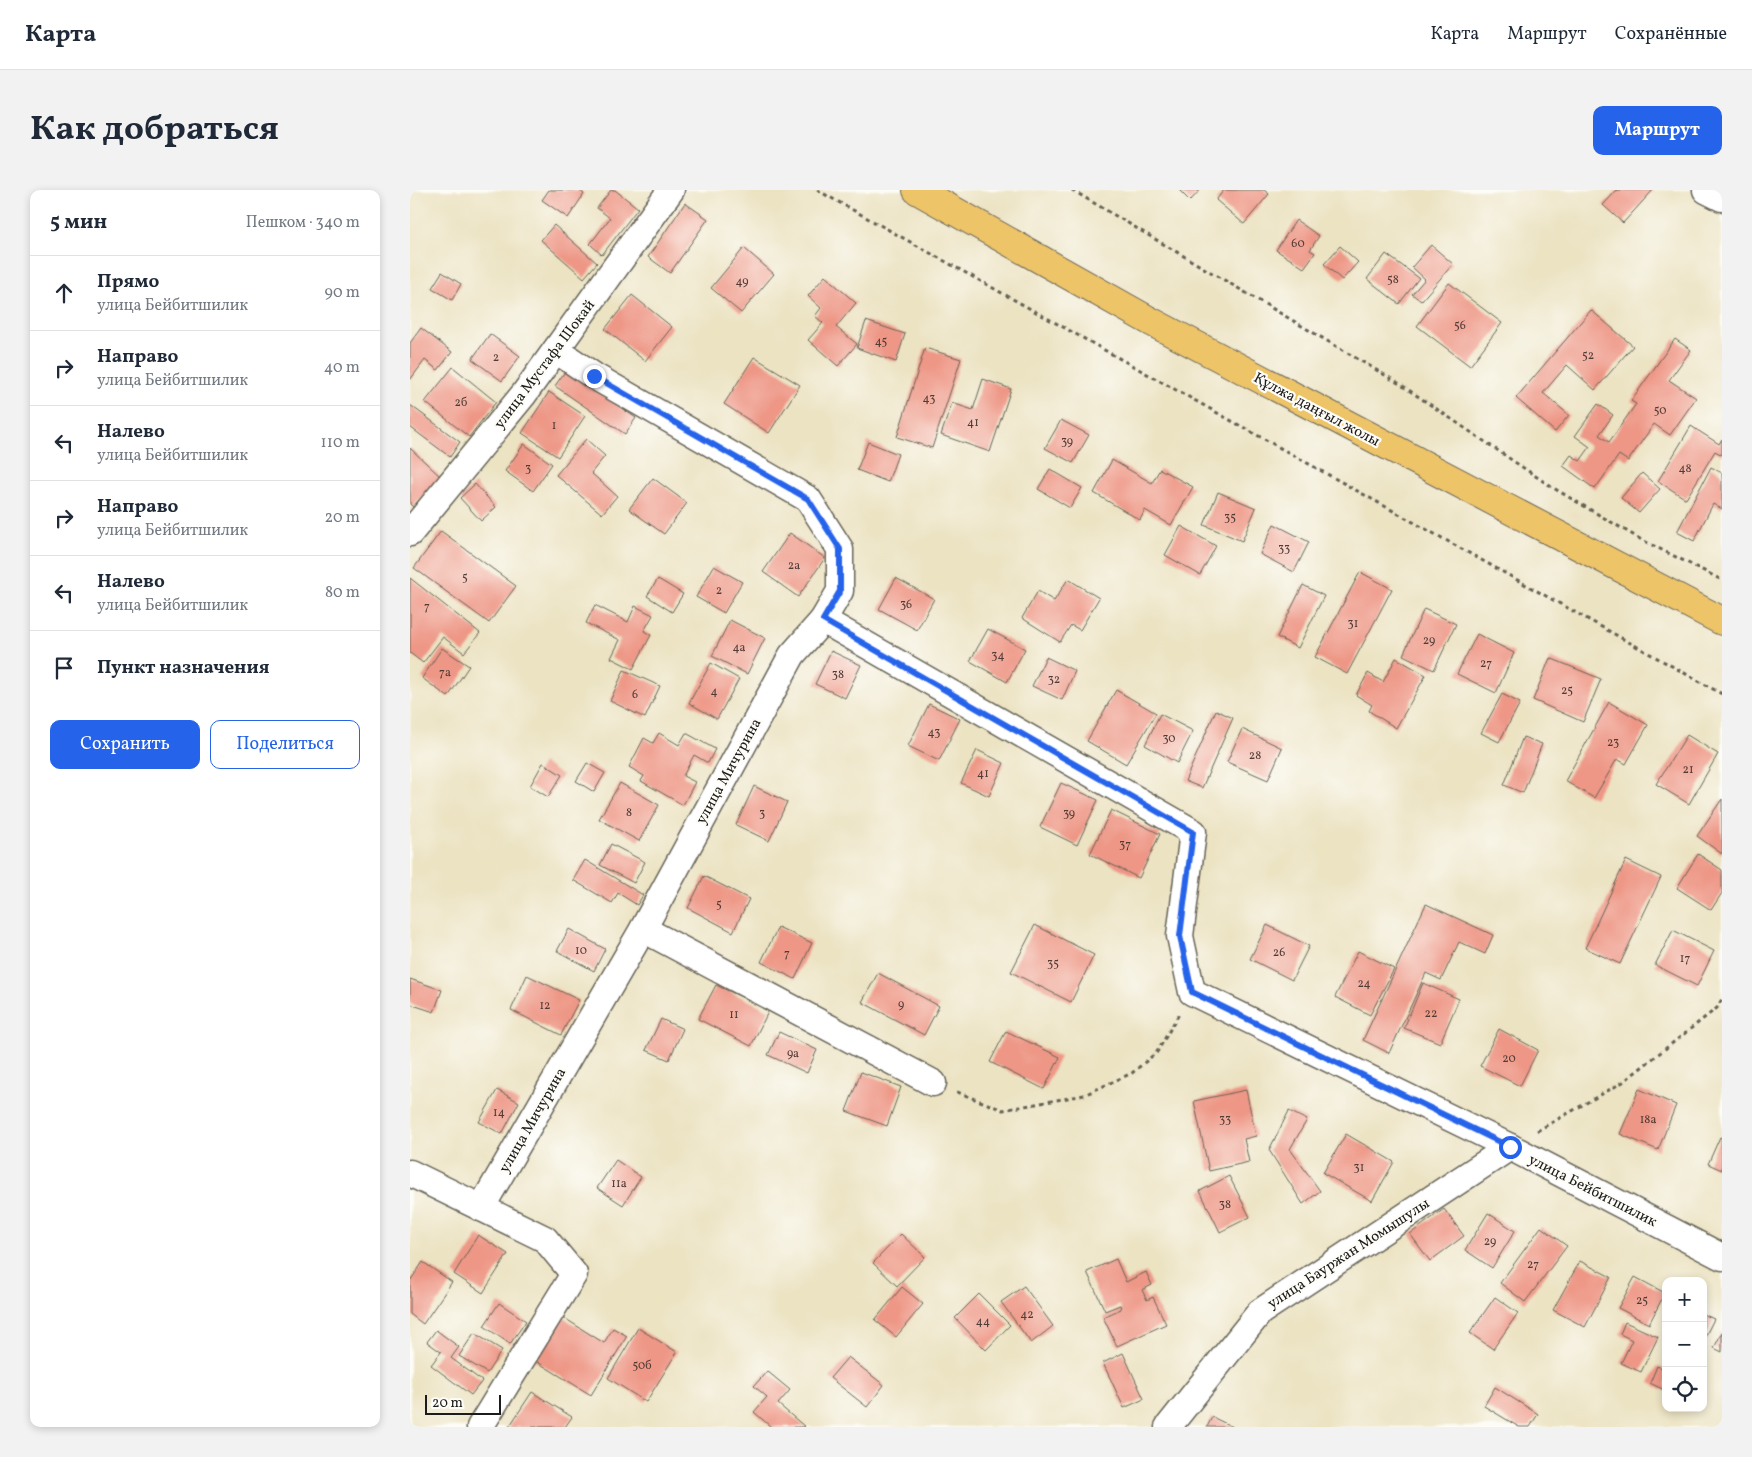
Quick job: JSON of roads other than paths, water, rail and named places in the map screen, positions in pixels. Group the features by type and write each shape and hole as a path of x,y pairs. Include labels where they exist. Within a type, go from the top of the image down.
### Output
{"main road":[{"name":"Құлжа даңғыл жолы","path":"917,190 1150,322 1722,621"}],"street":[{"name":"улица Мустафа Шокай","path":"410,533 524,394 671,190"},
{"path":"1706,190 1722,198"},
{"path":"556,350 594,376 808,499 840,549 840,591 823,620"},
{"name":"улица Мичурина","path":"481,1208 642,929 792,655 823,620"},
{"name":"улица Бейбитшилик","path":"823,620 1193,832 1180,936 1192,992 1510,1147 1722,1257"},
{"path":"642,929 933,1083"},
{"name":"улица Бауржан Момышулы","path":"1168,1427 1260,1312 1510,1147"},
{"path":"410,1172 545,1239 574,1274 480,1427"}]}
